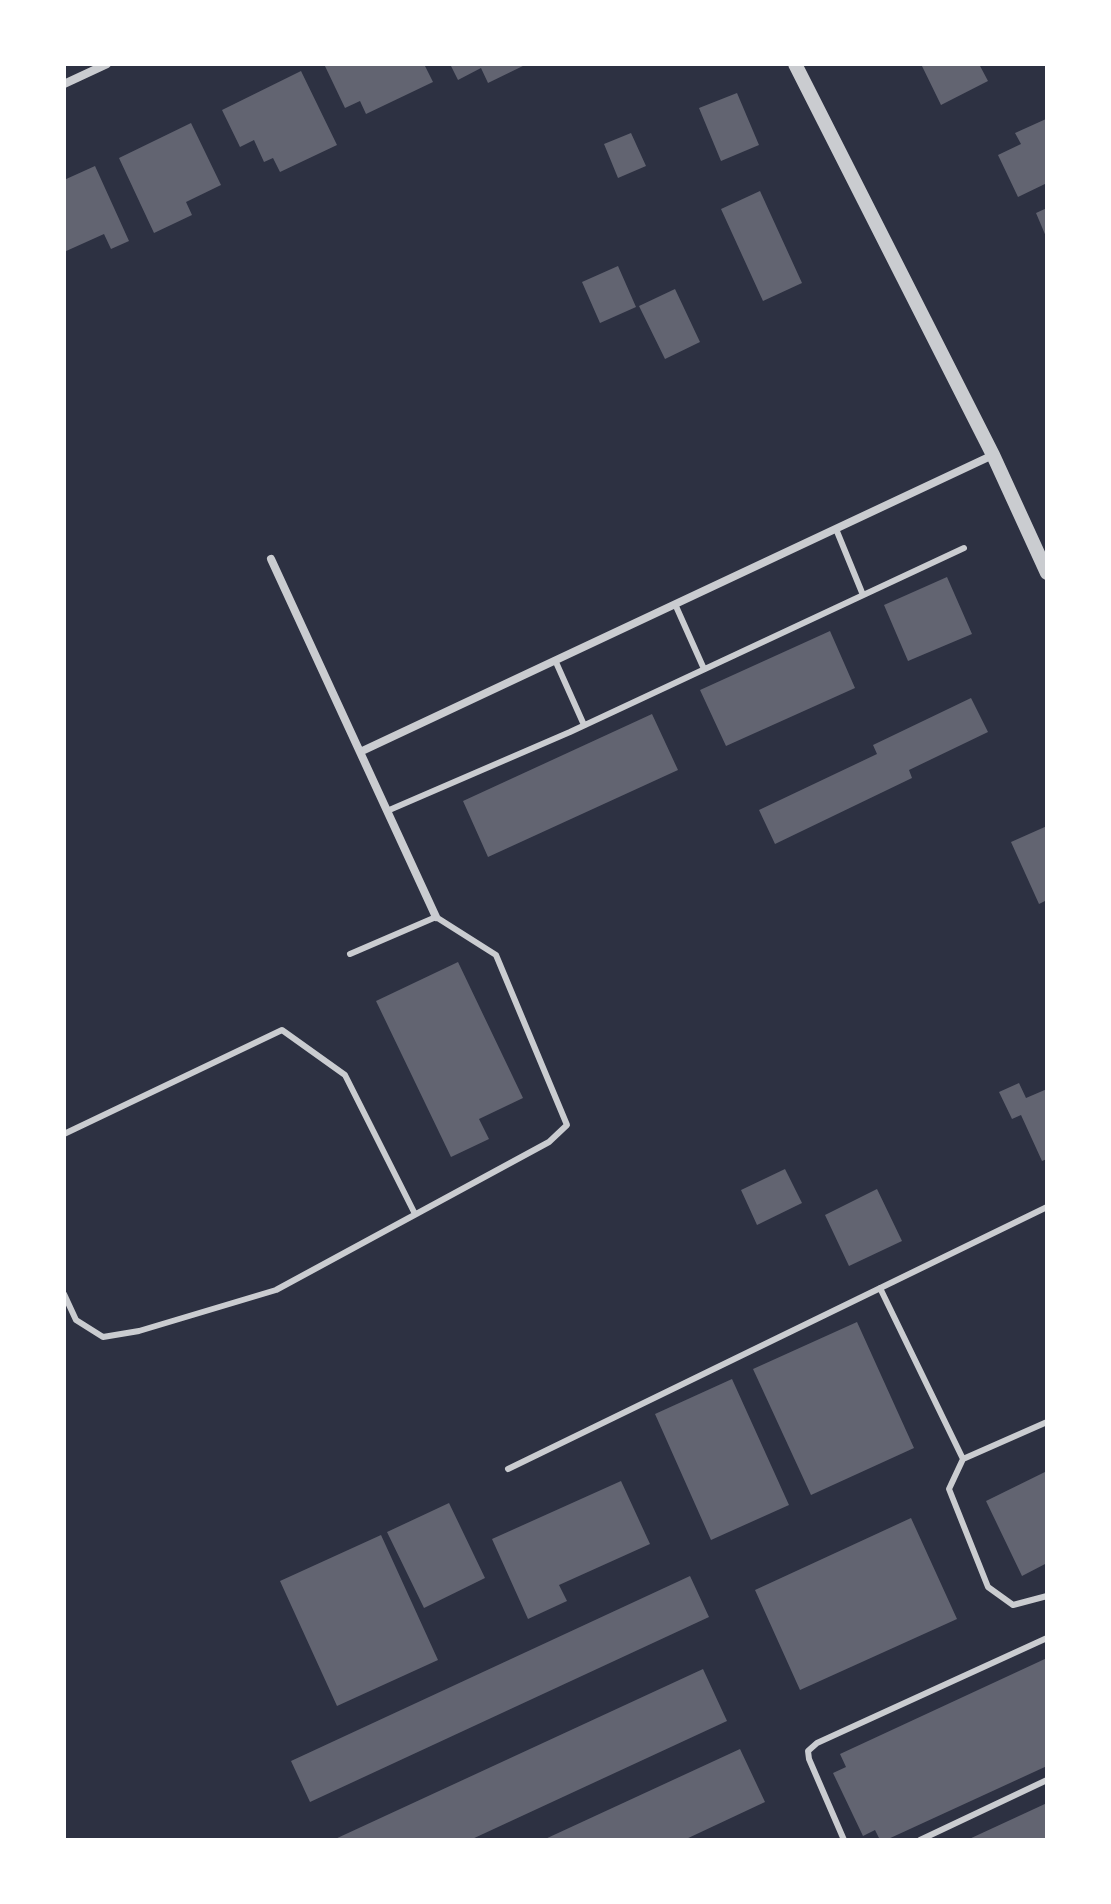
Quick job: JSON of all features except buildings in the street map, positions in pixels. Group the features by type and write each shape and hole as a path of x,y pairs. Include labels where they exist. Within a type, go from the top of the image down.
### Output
{"street":[{"path":"64,84 107,64"},
{"path":"795,64 993,455 1047,573"},
{"path":"360,752 993,455"},
{"path":"271,559 436,917"}],"lane":[{"path":"836,529 863,595"},
{"path":"387,811 584,725 964,548"},
{"path":"675,604 704,669"},
{"path":"555,660 584,725"},
{"path":"64,1294 76,1320 103,1337 139,1331 276,1290 549,1142 567,1125 496,955 436,917 350,954"},
{"path":"64,1134 282,1030 345,1075 415,1214"},
{"path":"508,1469 1047,1207"},
{"path":"880,1288 963,1459"},
{"path":"1047,1422 963,1459 949,1489 988,1587 1013,1605 1047,1596"},
{"path":"844,1840 808,1751 817,1743 1047,1638"},
{"path":"920,1840 1047,1780"}]}
